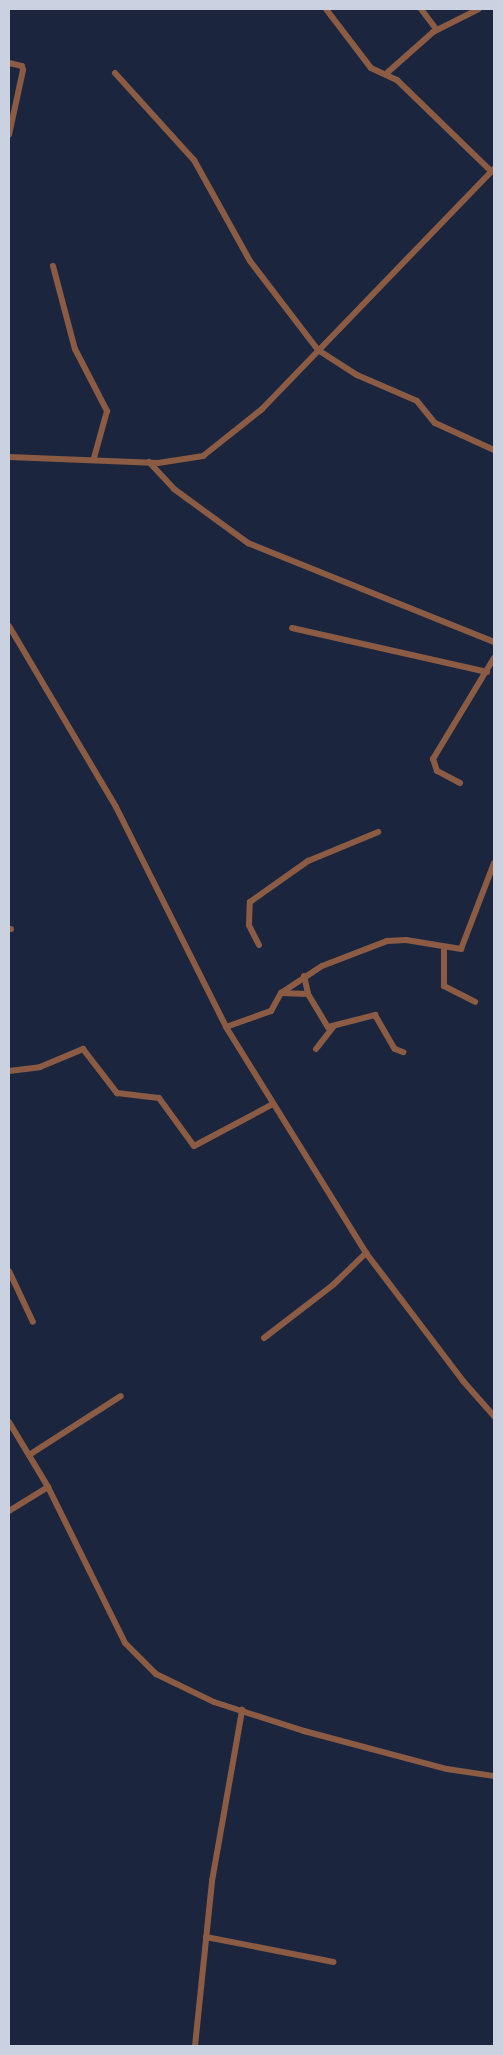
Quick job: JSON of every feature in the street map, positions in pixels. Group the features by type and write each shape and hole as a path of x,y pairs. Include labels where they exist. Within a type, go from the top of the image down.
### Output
{"street":[{"path":"9,457 184,462 225,442 318,350 493,170 388,72 371,68 326,9"},
{"path":"421,9 437,30"},
{"path":"388,72 437,30 468,11 479,9"},
{"path":"9,63 22,66 23,70 9,136"},
{"path":"115,73 194,160 250,261 318,350 357,375 417,401 435,423 494,450"},
{"path":"53,266 75,349 107,411 94,458"},
{"path":"149,462 181,495 248,543 494,642"},
{"path":"9,626 116,807 226,1027 273,1104 366,1253 493,1413"},
{"path":"292,628 487,672"},
{"path":"460,783 437,771 433,759 494,658"},
{"path":"259,945 250,925 250,902 308,861 378,832"},
{"path":"226,1027 271,1011 281,993 304,976 386,941 406,940 444,947 465,947 477,902 494,863"},
{"path":"444,947 444,986 475,1002"},
{"path":"304,976 308,994 323,1021 333,1027"},
{"path":"281,993 308,994"},
{"path":"316,1049 333,1027 375,1015 394,1049 403,1052"},
{"path":"9,1071 40,1067 83,1049 117,1094 158,1098 194,1146 273,1104"},
{"path":"264,1338 334,1284 366,1253"},
{"path":"9,1271 33,1322"},
{"path":"29,1456 121,1396"},
{"path":"9,1422 48,1487 125,1643 140,1661 187,1692 242,1710 448,1769 494,1776"},
{"path":"9,1511 48,1487"},
{"path":"195,2046 206,1937 242,1710"},
{"path":"206,1937 334,1962"}]}
